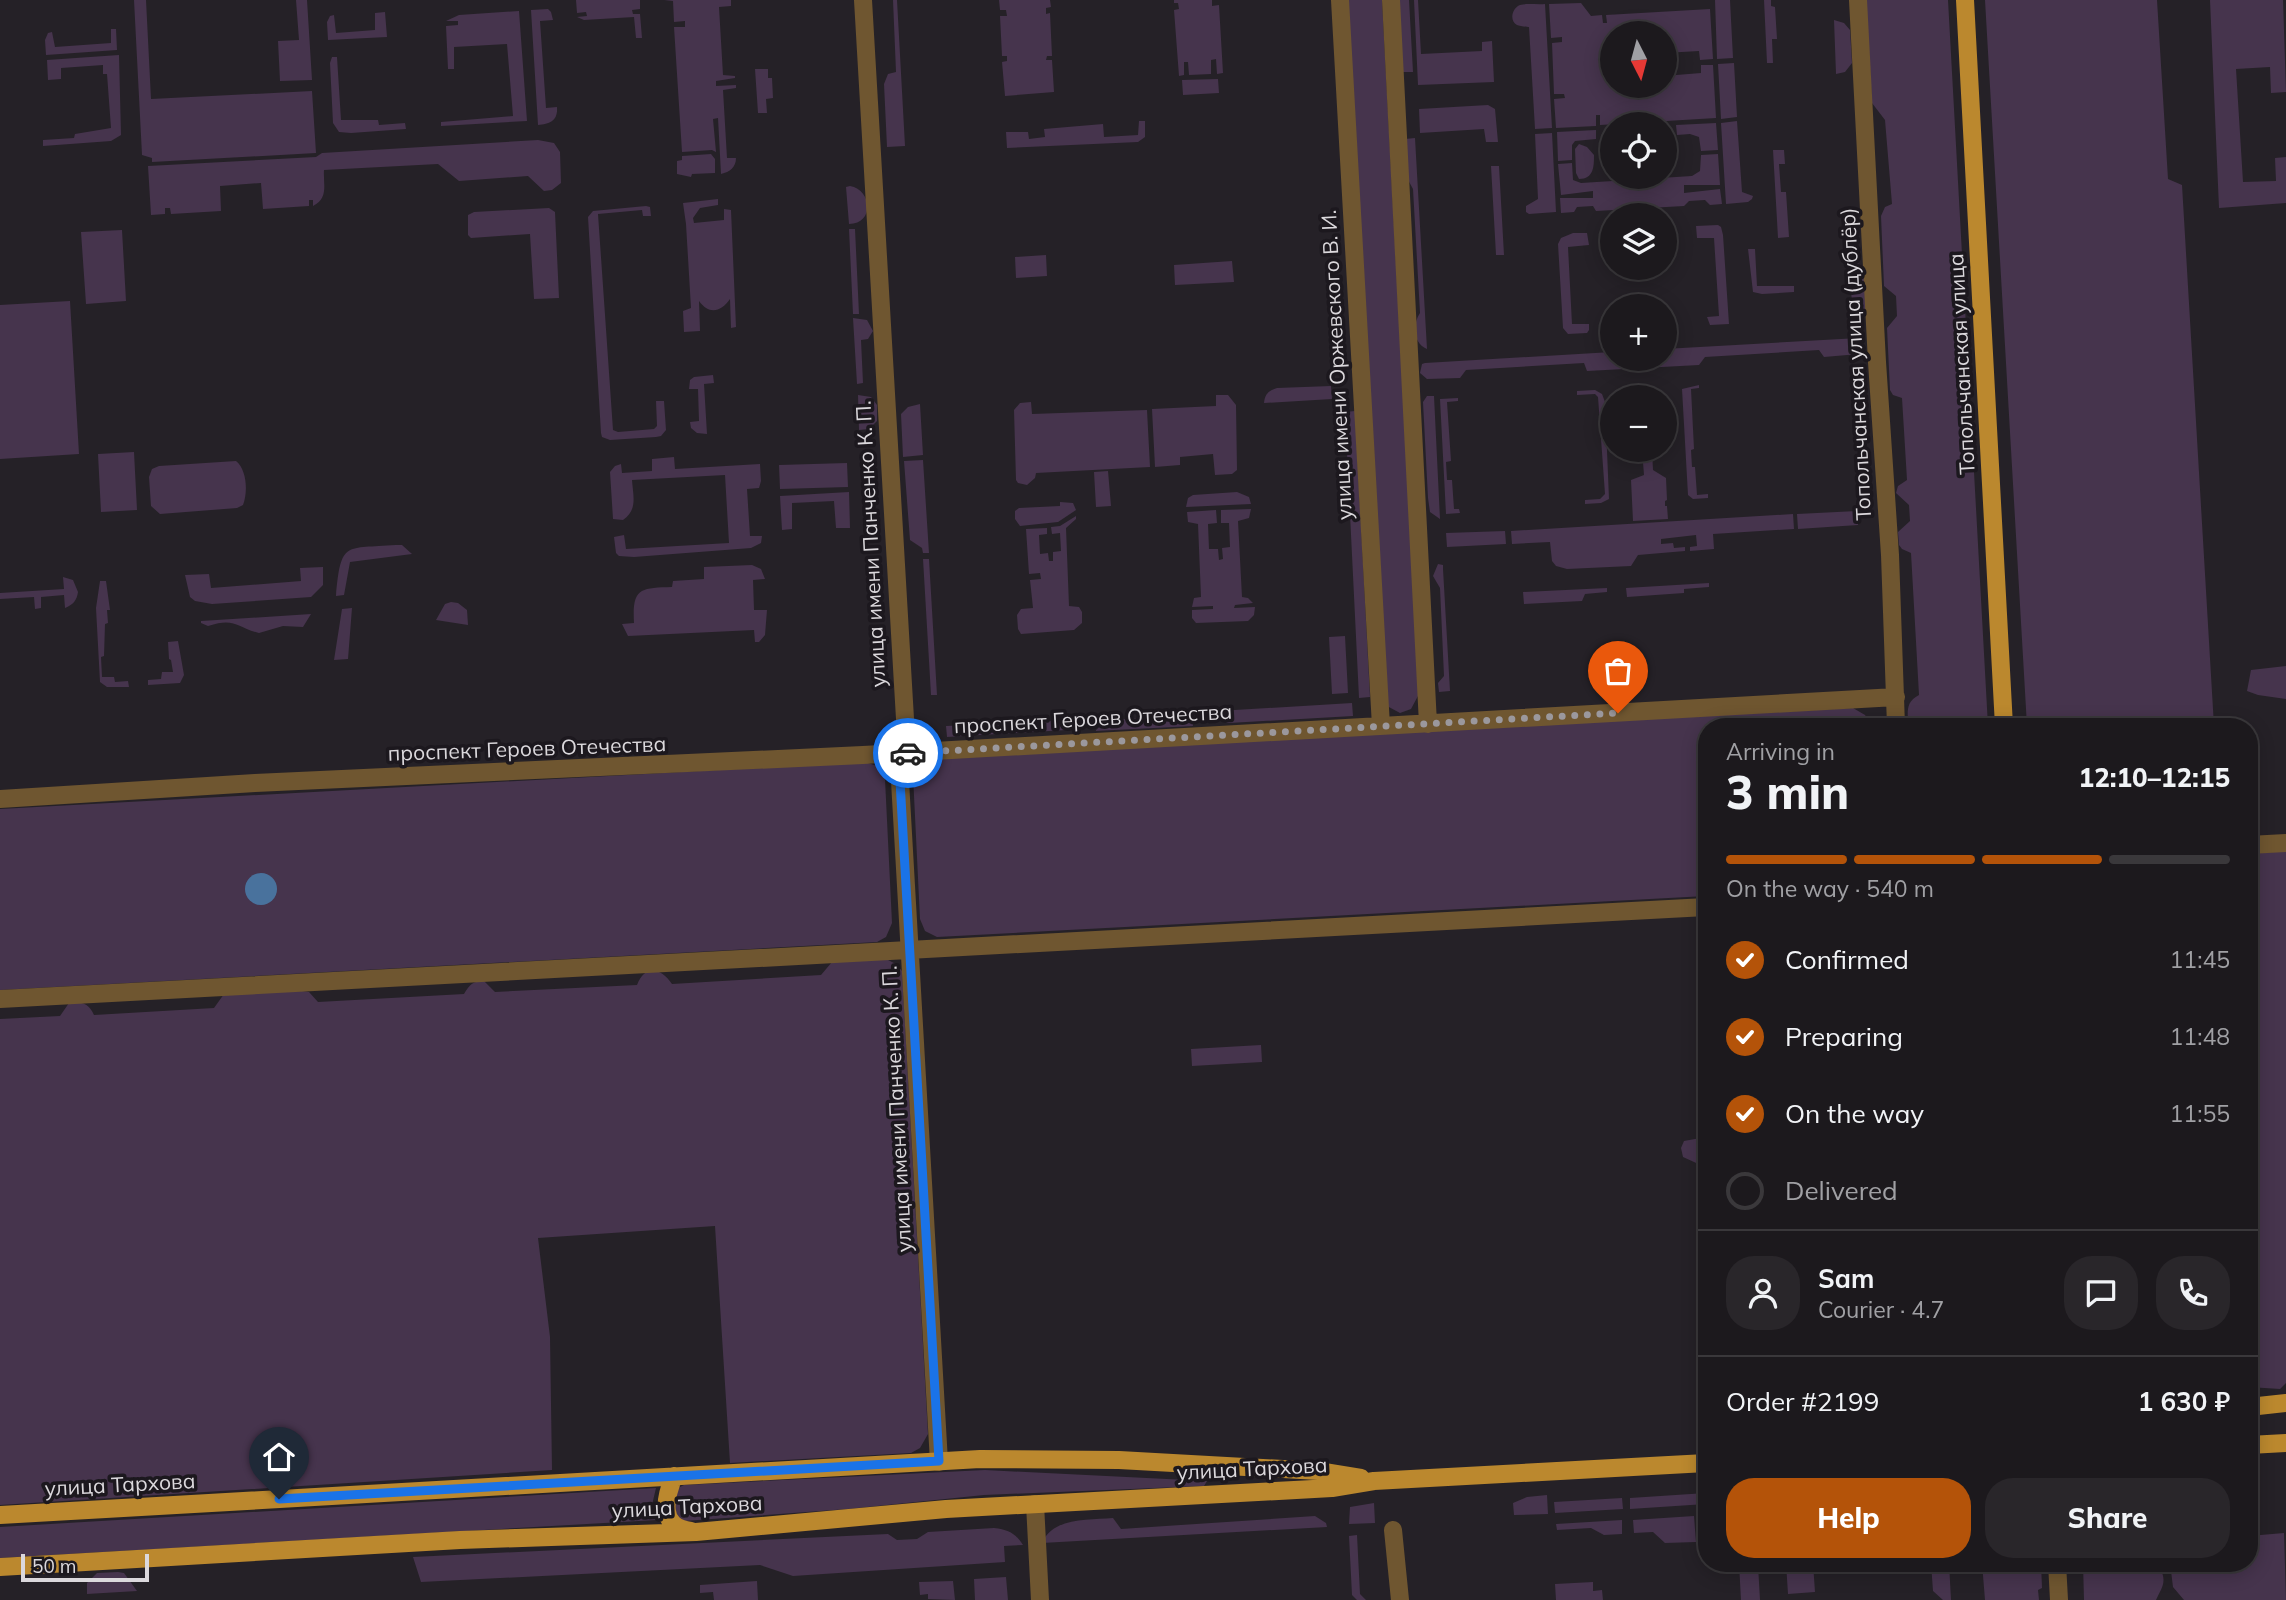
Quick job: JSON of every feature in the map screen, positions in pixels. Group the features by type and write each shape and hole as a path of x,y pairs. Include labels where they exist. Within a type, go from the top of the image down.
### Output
{"main road":[{"name":"Топольчанская улица","path":"1965,0 2004,718"},
{"path":"2258,1406 2286,1403"},
{"path":"2258,1445 2286,1443"},
{"name":"улица Тархова","path":"0,1515 939,1461 1042,1458 1318,1471 1374,1481"},
{"name":"улица Тархова","path":"0,1567 460,1540 696,1532 946,1509 1332,1488 1374,1481 1698,1463"},
{"path":"674,1476 665,1505 668,1515 675,1524 696,1532"}],"street":[{"name":"улица имени Панченко К. П.","path":"863,0 907,753 900,781 939,1461"},
{"name":"улица имени Оржевского В. И.","path":"1340,0 1381,726"},
{"path":"1391,0 1428,724"},
{"name":"Топольчанская улица (дублёр)","path":"1858,0 1890,555 1896,718"},
{"name":"проспект Героев Отечества","path":"0,799 255,783 907,753 1896,697"},
{"path":"2258,845 2286,843"},
{"path":"0,999 1698,907"},
{"path":"1035,1504 1040,1600"},
{"path":"1393,1530 1400,1600"},
{"path":"2057,1572 2059,1600"}],"shaded area":[{"path":"134,0 146,0 151,99 312,91 316,153 152,162 152,158 142,155"},
{"path":"296,0 307,0 312,80 280,81 278,41 299,40"},
{"path":"576,0 640,0 640,9 632,10 633,14 640,14 642,38 636,38 634,17 584,20 577,17 587,16 586,12 577,13"},
{"path":"664,0 731,0 731,6 719,7 723,75 735,78 716,81 716,86 736,85 736,88 723,90 727,158 736,158 734,166 724,173 721,174 718,118 713,119 716,152 682,152 674,27 685,27 685,21 674,22 673,1"},
{"path":"893,0 897,0 905,146 887,147 884,84 888,74 896,72"},
{"path":"999,0 1050,0 1051,7 1046,8 1046,14 1050,13 1052,56 1047,56 1046,60 1052,60 1054,92 1005,96 1002,62 1007,61 1007,56 1002,56 1000,16 1007,16 1006,10 1000,10"},
{"path":"1174,0 1212,0 1212,6 1219,5 1223,73 1217,74 1216,59 1211,60 1211,74 1189,75 1188,62 1184,62 1184,75 1179,76 1174,10 1179,9"},
{"path":"1348,0 1382,0 1419,694 1411,709 1400,713 1387,706"},
{"path":"1399,0 1409,0 1413,72 1402,72"},
{"path":"1414,0 1418,0 1421,54 1482,51 1482,42 1492,41 1494,82 1418,85"},
{"path":"1715,0 1730,0 1733,58 1717,59"},
{"path":"1764,0 1771,0 1771,6 1775,7 1777,39 1772,39 1773,63 1767,63"},
{"path":"1866,0 1948,0 1988,718 1908,718 1909,704 1919,695 1911,553 1899,545 1898,532 1910,521 1909,505 1896,493 1898,486 1907,480 1902,398 1893,395 1890,390 1887,328 1897,316 1896,296 1884,286 1881,216 1885,207 1892,204 1885,120 1872,103"},
{"path":"1985,0 2157,0 2168,179 2182,185 2214,718 2027,718"},
{"path":"2210,0 2283,0 2286,92 2271,93 2270,67 2236,69 2243,182 2276,181 2275,158 2286,157 2286,203 2219,208"},
{"path":"1581,3 1591,16 1602,15 1600,98 1677,98 1677,75 1701,73 1701,65 1713,65 1716,118 1677,120 1677,112 1600,112 1600,115 1596,115 1596,126 1556,128 1554,99 1565,98 1564,94 1554,94 1552,43 1562,42 1562,37 1551,38 1549,4"},
{"path":"1545,4 1552,128 1535,129 1529,27 1517,25 1512,15 1520,5"},
{"path":"548,9 553,20 540,21 546,108 557,107 557,112 552,121 538,125 531,10"},
{"path":"1710,9 1713,59 1700,60 1699,51 1677,52 1677,21 1607,21 1606,15"},
{"path":"519,11 527,121 441,126 441,122 513,116 507,44 454,47 454,69 448,69 446,26 458,25 458,21 446,21 459,15"},
{"path":"385,12 387,37 328,40 327,22 330,16 334,15 336,33 375,30 375,13"},
{"path":"1834,20 1844,23 1850,30 1852,63 1845,72 1836,74"},
{"path":"111,29 116,29 117,50 46,55 45,40 48,33 52,32 55,47 111,43"},
{"path":"119,55 121,135 111,141 43,146 43,140 74,138 75,134 111,128 107,74 103,74 103,65 61,68 61,79 48,80 47,60"},
{"path":"332,57 337,57 341,120 378,120 379,125 405,123 406,129 339,132 333,123"},
{"path":"1734,63 1737,117 1721,119 1718,64"},
{"path":"755,69 768,69 768,78 772,78 773,98 766,99 767,113 758,113"},
{"path":"1218,79 1219,93 1183,95 1182,80"},
{"path":"1488,105 1495,109 1498,142 1486,142 1484,129 1420,133 1419,109"},
{"path":"1139,121 1145,121 1145,137 1138,142 1007,148 1006,132 1028,132 1029,139 1045,137 1044,129 1103,124 1104,137 1138,135"},
{"path":"1737,121 1742,192 1753,196 1748,202 1726,204 1721,123"},
{"path":"1716,123 1718,150 1701,151 1699,137 1690,134 1677,135 1677,125"},
{"path":"1596,130 1596,139 1575,141 1572,145 1572,160 1558,161 1557,132"},
{"path":"1552,133 1556,212 1529,214 1526,212 1526,206 1538,199 1535,134"},
{"path":"1415,138 1427,349 1419,343 1415,333 1420,313 1413,189 1407,178 1405,139"},
{"path":"538,140 554,143 560,152 561,183 552,190 544,191 528,176 459,181 438,164 324,170 323,195 313,206 313,200 309,200 309,206 263,209 261,183 220,186 221,211 171,214 170,208 165,208 165,214 151,215 148,166 316,157 322,153"},
{"path":"1579,144 1587,147 1594,155 1590,174 1579,179 1576,173 1575,149"},
{"path":"1773,150 1784,150 1785,164 1779,164 1781,192 1786,192 1789,237 1778,238"},
{"path":"711,154 715,159 715,173 692,174 691,177 677,174 677,161 682,160 682,156"},
{"path":"1718,154 1720,185 1684,185 1684,193 1720,189 1722,204 1710,205 1705,200 1689,201 1684,206 1677,206 1677,203 1600,203 1600,211 1596,211 1593,206 1577,207 1574,212 1561,213 1560,198 1593,198 1593,191 1561,195 1558,164 1572,163 1573,180 1581,183 1600,182 1600,189 1677,189 1677,177 1692,176 1700,171 1701,155"},
{"path":"1491,166 1499,166 1504,255 1496,255"},
{"path":"850,186 863,193 868,206 863,218 849,224 846,187"},
{"path":"718,199 718,205 700,208 693,218 694,223 724,220 724,209 731,210 736,327 731,328 730,299 723,307 715,310 707,308 699,301 700,331 684,332 683,311 691,308 683,203"},
{"path":"650,207 651,216 643,216 642,210 598,214 613,430 618,432 654,429 657,426 656,401 664,401 666,430 656,437 610,440 602,437 601,433 588,217 593,211"},
{"path":"549,208 555,212 559,298 534,299 530,234 471,238 468,235 468,215 474,212"},
{"path":"1718,225 1723,235 1729,324 1710,325 1707,317 1719,316 1714,238 1697,238 1696,226"},
{"path":"849,229 855,229 859,314 853,314"},
{"path":"122,230 126,301 86,304 81,232"},
{"path":"1573,233 1587,233 1589,245 1568,247 1572,324 1589,324 1589,330 1587,333 1568,334 1563,328 1558,244 1561,238"},
{"path":"1748,249 1755,249 1757,286 1794,286 1794,292 1753,292"},
{"path":"1046,255 1047,276 1016,278 1015,257"},
{"path":"1232,261 1234,282 1175,285 1174,265"},
{"path":"1849,261 1865,267 1867,311 1861,317 1853,318"},
{"path":"70,301 79,454 0,459 0,305"},
{"path":"853,318 867,320 873,331 868,339 861,340 863,383 857,384"},
{"path":"1859,338 1864,346 1859,354 1824,357 1819,350 1705,357 1699,365 1677,366 1677,348"},
{"path":"1600,353 1600,370 1587,371 1584,363 1466,370 1460,378 1427,379 1420,373 1422,364"},
{"path":"713,375 714,383 704,384 707,434 697,433 691,428 690,422 699,421 698,389 689,389 690,380"},
{"path":"1699,385 1699,388 1691,389 1694,449 1691,450 1692,467 1695,467 1697,495 1708,494 1708,498 1693,499 1688,495 1682,389"},
{"path":"1331,386 1332,399 1264,403 1268,393 1277,388"},
{"path":"1595,390 1600,393 1600,425 1598,397 1595,394 1577,395 1577,391"},
{"path":"858,395 871,397 877,405 877,421 869,429 859,430"},
{"path":"1216,395 1228,395 1236,405 1237,470 1232,474 1215,475 1213,454 1180,457 1180,465 1155,467 1152,409 1216,406"},
{"path":"1427,396 1434,396 1440,519 1430,512 1428,498 1423,402"},
{"path":"1458,398 1458,401 1447,402 1451,461 1446,462 1447,480 1452,480 1454,509 1459,509 1460,513 1446,514 1440,399"},
{"path":"1031,402 1032,414 1147,410 1150,467 1036,473 1035,478 1027,485 1018,483 1014,410 1020,403"},
{"path":"920,404 923,455 903,457 901,414 908,407"},
{"path":"1355,411 1370,697 1359,698 1345,412"},
{"path":"134,452 137,510 101,512 98,454"},
{"path":"674,457 675,469 760,464 759,488 747,489 750,536 762,536 761,543 751,548 619,556 616,553 614,537 624,535 626,549 729,543 725,475 632,480 634,502 631,512 623,520 613,519 610,472 615,466 621,464 622,473 652,471 652,459"},
{"path":"923,460 929,553 923,553 922,548 910,540 904,461"},
{"path":"236,461 246,482 243,505 237,508 160,514 151,506 149,477 152,469 159,466"},
{"path":"1603,462 1607,462 1609,499 1601,503 1585,504 1585,500 1600,499 1605,494"},
{"path":"1643,462 1653,462 1653,470 1666,478 1665,506 1668,519 1633,521 1631,480 1644,475"},
{"path":"847,463 848,487 780,489 779,465"},
{"path":"1108,471 1111,506 1096,507 1094,472"},
{"path":"849,492 850,528 836,528 834,501 792,503 792,529 782,530 780,496"},
{"path":"1237,492 1249,497 1251,504 1186,507 1188,498 1193,495"},
{"path":"1060,502 1073,503 1076,510 1058,522 1020,526 1015,519 1015,511 1019,508 1060,506"},
{"path":"1251,509 1249,518 1238,521 1242,597 1253,603 1235,605 1234,608 1255,607 1254,615 1248,621 1196,623 1192,618 1192,610 1213,609 1213,606 1192,607 1194,598 1201,597 1198,524 1188,522 1187,512 1216,510 1217,523 1208,524 1209,549 1218,549 1219,560 1223,559 1222,548 1230,547 1229,523 1221,523 1221,510"},
{"path":"1857,511 1858,525 1798,529 1797,514"},
{"path":"1793,514 1794,529 1713,534 1714,549 1690,551 1690,547 1697,546 1696,535 1661,539 1661,544 1673,543 1674,548 1685,547 1685,551 1638,555 1631,566 1567,569 1556,566 1552,561 1550,542 1512,544 1511,531"},
{"path":"1076,516 1066,528 1069,606 1079,607 1082,623 1074,630 1021,634 1017,615 1021,609 1033,608 1030,580 1041,579 1040,573 1029,574 1026,529 1047,528 1047,534 1039,535 1040,554 1048,553 1049,561 1053,561 1053,552 1061,551 1060,533 1052,534 1051,527 1060,526"},
{"path":"1505,531 1506,544 1447,547 1446,533"},
{"path":"402,545 412,554 350,562 344,595 336,596 340,565 349,551 356,548"},
{"path":"923,559 929,559 937,695 931,695"},
{"path":"1438,564 1443,565 1450,691 1439,692 1438,683 1444,676 1440,588 1433,576"},
{"path":"752,565 761,569 765,579 753,580 754,610 767,610 765,635 759,642 755,642 754,630 628,636 622,624 634,623 635,603 640,592 672,587 673,581 704,579 704,567"},
{"path":"323,567 323,585 311,597 212,604 195,601 190,597 185,575 209,574 211,588 301,581 300,568"},
{"path":"63,577 73,580 78,592 74,602 65,608 64,595 41,597 41,608 35,609 34,597 0,599 0,593 64,589"},
{"path":"100,581 106,581 110,610 107,610 104,656 101,657 102,677 114,677 115,682 128,681 129,687 107,687 100,682 96,608"},
{"path":"1709,583 1709,587 1684,589 1684,593 1627,597 1626,588"},
{"path":"1607,588 1607,592 1585,594 1582,601 1524,604 1523,592"},
{"path":"458,603 467,610 468,625 436,620 445,604"},
{"path":"352,608 348,659 334,660 342,609"},
{"path":"311,614 303,627 283,626 259,633 230,623 208,626 201,623 201,621"},
{"path":"1345,636 1348,693 1332,694 1329,637"},
{"path":"178,641 184,675 180,683 148,685 148,680 161,679 162,672 173,672 168,642"},
{"path":"2286,666 2286,699 2247,691 2251,670"},
{"path":"1352,703 1353,716 1229,723 1222,721 1218,711"},
{"path":"1853,708 1867,718 1698,718 1698,896 937,937 925,931 920,919 913,775 917,763 928,757"},
{"path":"1192,716 1193,726 1095,731 1107,720"},
{"path":"1074,720 1074,725 1066,730 947,737 946,726"},
{"path":"865,762 877,766 885,779 892,923 886,937 877,942 0,990 0,809"},
{"path":"2286,851 2286,1383 2280,1389 2258,1388 2258,853"},
{"path":"886,959 902,971 928,1434 920,1448 911,1453 730,1463 715,1226 538,1238 550,1337 552,1470 0,1505 0,1019 60,1016 69,1003 73,1002 87,1005 94,1015 214,1008 224,994 302,991 309,992 318,1002 464,994 472,984 480,981 484,981 495,992 637,985 640,978 649,971 663,974 672,984 821,975 832,962"},
{"path":"1261,1045 1262,1062 1192,1066 1191,1049"},
{"path":"1698,1138 1698,1164 1683,1157 1681,1148 1684,1141"},
{"path":"985,1470 1207,1481 1204,1486 984,1495 848,1509 684,1521 677,1516 672,1496 676,1489 684,1485"},
{"path":"656,1488 652,1505 656,1520 0,1558 0,1527"},
{"path":"1698,1494 1698,1505 1630,1509 1630,1498"},
{"path":"1547,1495 1548,1514 1514,1515 1513,1503 1527,1497"},
{"path":"1622,1498 1623,1509 1555,1513 1554,1502"},
{"path":"1374,1503 1375,1523 1349,1524 1350,1507"},
{"path":"1315,1516 1326,1523 1327,1527 1042,1543 1054,1528 1083,1520 1113,1518 1121,1529"},
{"path":"1694,1516 1696,1542 1665,1543 1653,1532 1634,1533 1633,1520"},
{"path":"1622,1520 1622,1534 1604,1535 1591,1528 1557,1530 1556,1524"},
{"path":"994,1528 1011,1533 1023,1545 1004,1546 1005,1562 793,1576 760,1565 421,1582 413,1557 888,1534 897,1540 917,1539 928,1532"},
{"path":"2284,1533 2286,1600 2184,1600 2173,1587 2171,1572 2258,1572 2258,1535"},
{"path":"1357,1535 1360,1594 1366,1600 1357,1600 1352,1595 1349,1536"},
{"path":"1739,1572 1758,1572 1760,1600 1741,1600"},
{"path":"1787,1572 1814,1572 1815,1592 1788,1594"},
{"path":"1932,1572 1949,1572 1951,1600 1943,1600 1933,1591"},
{"path":"1983,1572 2041,1572 2039,1600 1985,1600"},
{"path":"2083,1572 2161,1572 2163,1586 2156,1600 2084,1600"},
{"path":"97,1573 124,1573 137,1591 87,1594 87,1583"},
{"path":"1006,1577 1008,1600 975,1600 974,1579"},
{"path":"757,1581 758,1600 714,1600 713,1592 700,1593 700,1585"},
{"path":"953,1581 955,1600 928,1599 928,1594 920,1595 919,1582"},
{"path":"1593,1582 1593,1591 1602,1590 1603,1600 1556,1600 1555,1584"}],"water":[{"path":"261,873 272,878 277,889 272,900 261,905 250,900 245,889 250,878"}],"way so far":[{"path":"908,753 1618,713"}],"route":[{"path":"279,1499 939,1461 900,781 908,753"}]}
